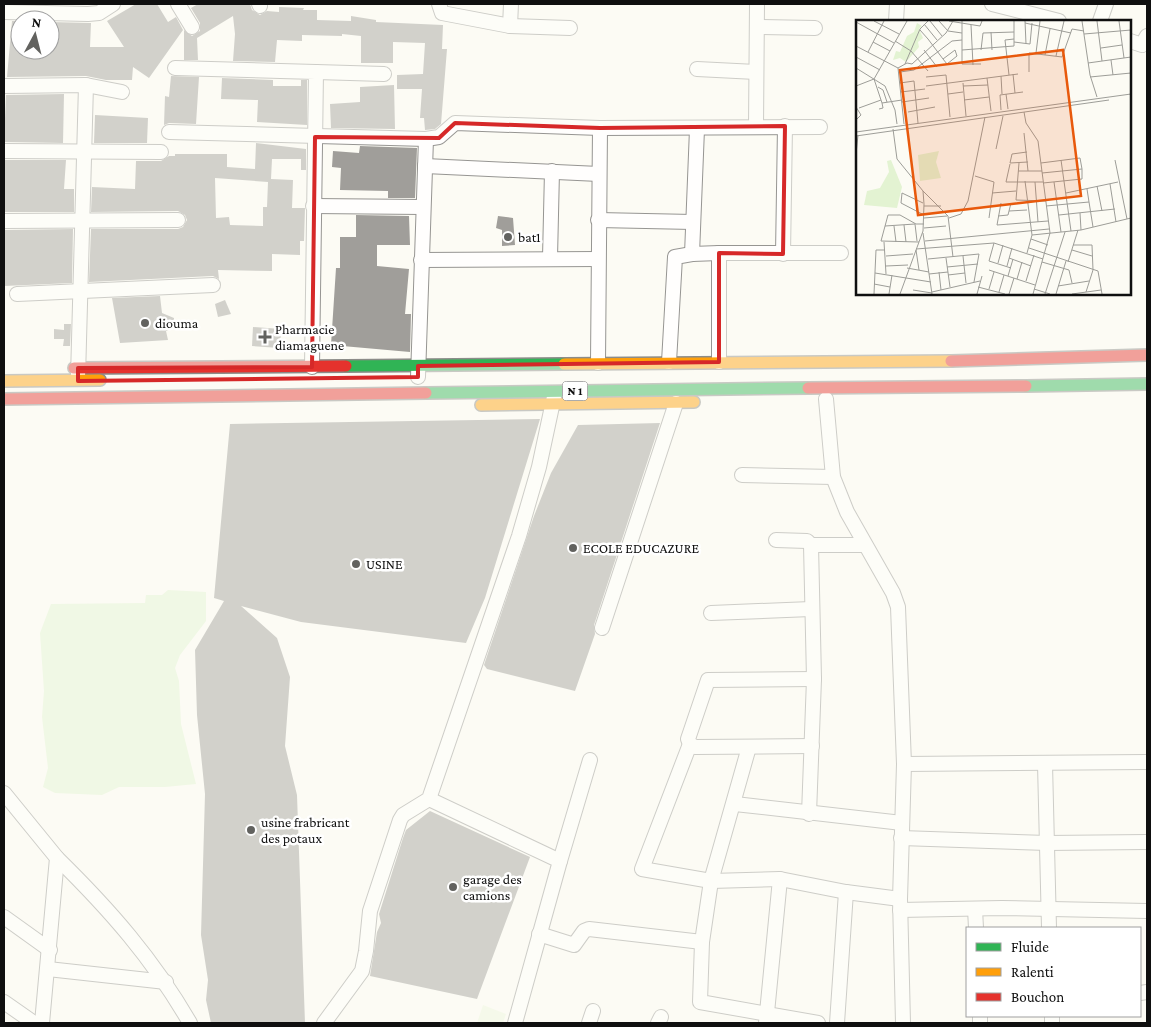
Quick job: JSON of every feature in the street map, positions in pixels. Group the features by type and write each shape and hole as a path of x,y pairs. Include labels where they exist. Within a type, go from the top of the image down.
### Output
{"main road":[{"path":"4,381 197,366 312,367 418,372 598,363 936,361 1147,355"},
{"path":"694,375 1128,368"},
{"path":"4,371 78,374 117,380"},
{"name":"N 1","path":"292,378 418,372 664,375"},
{"name":"N 1","path":"4,399 100,404 213,401 553,398 1147,384"},
{"path":"786,400 1147,395"},
{"path":"472,405 553,398 676,403 706,402"},
{"path":"213,401 353,406"},
{"path":"81,410 100,404"}],"street":[{"path":"4,12 88,14 99,13 113,4"},
{"path":"178,4 192,27"},
{"path":"439,4 442,13 510,26 570,28"},
{"path":"510,26 511,4"},
{"path":"756,126 757,4"},
{"path":"896,20 897,4"},
{"path":"992,4 1029,9 1056,20"},
{"path":"1100,20 1106,4"},
{"path":"758,27 815,28"},
{"path":"1131,41 1142,45 1147,36"},
{"path":"175,68 384,74"},
{"path":"697,69 756,72"},
{"path":"312,367 316,72"},
{"path":"78,374 86,85"},
{"path":"4,86 86,85 122,92"},
{"path":"169,132 314,137 426,138 439,137 455,123 600,128 820,127"},
{"path":"783,254 785,126"},
{"path":"598,363 600,128"},
{"path":"692,254 697,129"},
{"path":"418,372 426,138"},
{"path":"4,151 161,152"},
{"path":"425,166 599,174"},
{"path":"550,258 552,171"},
{"path":"314,206 423,207"},
{"path":"4,221 178,220"},
{"path":"598,220 693,222"},
{"path":"719,253 719,362"},
{"path":"669,362 673,260 677,256 719,253 841,253"},
{"path":"421,260 598,259"},
{"path":"17,294 79,293 213,285"},
{"path":"324,1023 362,971 370,911 400,820 403,815 429,799 519,536 539,467 553,398"},
{"path":"826,399 833,477 847,512 864,545 894,594 898,607 904,764 900,905 903,1023"},
{"path":"602,628 676,403"},
{"path":"742,475 833,477"},
{"path":"776,540 807,541 811,545 864,545"},
{"path":"809,814 814,679 811,545"},
{"path":"711,613 811,609"},
{"path":"814,679 708,680 688,739 690,744 642,869 711,881 780,878 900,905 975,909 1147,911"},
{"path":"690,744 695,746 750,747 812,746"},
{"path":"750,747 711,881 702,942 700,1002 766,1019 818,1023"},
{"path":"515,1023 590,760"},
{"path":"904,764 1147,762"},
{"path":"1045,764 1049,927"},
{"path":"4,793 57,858 103,904 166,982 190,1023"},
{"path":"429,799 560,861"},
{"path":"734,804 809,814 902,830 1047,843 1147,842"},
{"path":"42,1023 57,858"},
{"path":"766,1019 780,878"},
{"path":"836,1023 846,892"},
{"path":"975,909 976,927"},
{"path":"4,917 50,950"},
{"path":"539,934 574,946 584,931 589,929 702,942"},
{"path":"48,969 166,982"},
{"path":"4,1002 34,1023"}],"highlighted area":[{"path":"455,123 600,128 785,126 783,254 719,253 719,362 418,366 418,377 78,381 78,368 312,367 315,137 439,138"}],"green space":[{"path":"168,590 206,592 206,621 180,655 175,668 179,681 181,724 196,784 165,787 119,787 102,795 55,793 43,787 48,768 42,717 44,691 40,633 51,604 145,603 146,595 162,595"},
{"path":"483,1005 506,1014 503,1023 477,1023"}],"building":[{"path":"136,4 157,4 168,22 176,17 183,30 149,78 133,67 132,80 106,80 86,76 7,77 10,43 10,60 60,60 60,22 91,23 90,47 124,47 107,21"},
{"path":"198,4 250,4 252,10 260,15 267,11 279,12 279,7 304,8 303,10 317,10 317,20 351,21 351,16 376,20 376,22 443,25 442,49 447,49 441,124 435,129 425,130 424,118 420,118 422,89 397,89 397,75 423,74 425,43 393,42 393,63 361,63 361,36 342,34 342,36 302,35 302,41 277,40 275,62 233,61 235,34 233,16 197,38 198,60 184,60 184,30 192,36 200,31 200,23 191,8"},
{"path":"171,76 199,77 196,124 169,123 164,125 165,96 169,97"},
{"path":"222,78 273,80 273,86 301,86 301,80 307,80 307,125 257,122 258,100 221,99"},
{"path":"394,85 395,129 331,128 330,104 360,102 360,87"},
{"path":"64,94 63,143 4,142 6,95"},
{"path":"95,115 148,118 147,143 94,143"},
{"path":"256,143 306,149 306,170 301,170 301,159 272,159 271,179 293,180 292,208 305,208 304,241 300,241 300,255 272,254 272,271 218,270 219,279 213,276 89,282 91,229 178,229 183,227 187,220 185,215 178,211 91,212 92,187 135,189 136,161 161,161 169,156 175,156 175,154 227,154 227,167 255,169","holes":["215,178 268,182 267,207 263,207 263,226 230,225 229,217 216,218"]},
{"path":"360,146 417,148 415,198 388,198 388,191 340,190 341,168 332,167 333,151 359,153"},
{"path":"5,160 66,160 64,189 74,189 74,212 4,212"},
{"path":"356,215 409,216 410,245 377,245 377,266 409,269 405,314 411,314 410,352 331,345 336,268 340,268 340,237 356,237"},
{"name":"bat1","path":"498,216 513,218 515,245 502,246 502,230 496,228"},
{"path":"73,229 72,283 4,286 4,230"},
{"name":"diouma","path":"160,296 162,313 174,318 174,327 166,331 168,340 120,343 112,298"},
{"path":"225,300 231,314 218,317 215,304"},
{"path":"64,324 71,324 70,346 63,346 64,339 54,339 54,329 64,330"},
{"path":"253,327 281,329 280,348 252,346"},
{"name":"USINE","path":"540,419 485,598 466,643 301,622 241,606 277,638 290,677 285,746 297,795 305,1023 211,1023 206,1000 208,980 201,935 205,794 197,715 195,650 224,601 214,598 230,424"},
{"name":"ECOLE EDUCAZURE","path":"660,423 594,625 595,634 575,691 487,669 484,665 534,516 551,473 578,425"},
{"name":"garage des camions","path":"430,811 530,857 477,999 370,976 377,932 381,923 379,914 403,838 406,830"}],"traffic: fast":[{"path":"346,366 564,364"},
{"path":"1026,386 1147,384"},
{"path":"426,393 808,388"}],"traffic: slow":[{"path":"564,364 951,361"},
{"path":"4,381 100,380"},
{"path":"481,405 694,402"}],"traffic: jam":[{"path":"951,361 1147,355"},
{"path":"74,368 346,366"},
{"path":"808,388 1026,386"},
{"path":"4,399 426,393"}],"place":[{"name":"bat1","path":"508,237"},
{"name":"diouma","path":"145,323"},
{"name":"Pharmacie diamaguene","path":"265,337"},
{"name":"ECOLE EDUCAZURE","path":"573,548"},
{"name":"USINE","path":"356,564"},
{"name":"usine frabricant des potaux","path":"251,830"},
{"name":"garage des camions","path":"453,887"}]}
